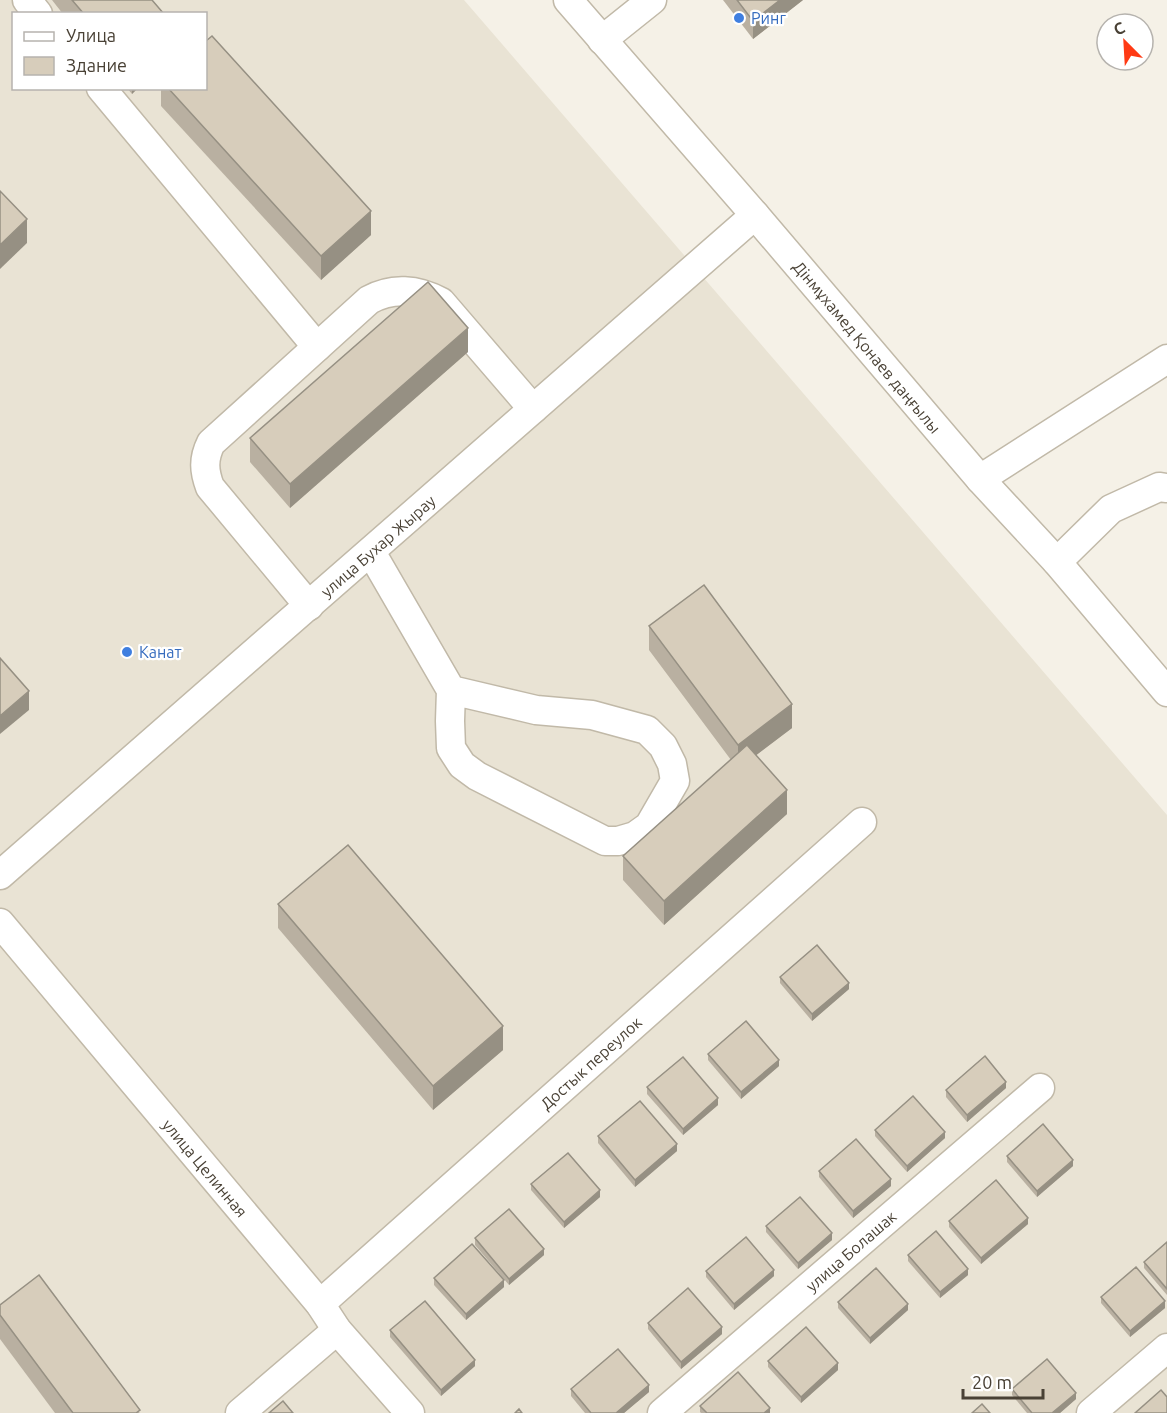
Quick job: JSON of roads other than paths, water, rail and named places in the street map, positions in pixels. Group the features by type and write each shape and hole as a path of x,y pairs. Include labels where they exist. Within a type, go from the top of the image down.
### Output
{"street":[{"path":"27,0 36,12"},
{"name":"Дінмұхамед Қонаев даңғылы","path":"568,0 980,479 1057,562 1167,692"},
{"path":"602,40 652,0"},
{"path":"103,90 317,347"},
{"name":"улица Бухар Жырау","path":"0,874 755,215"},
{"path":"309,606 210,487 204,464 211,443 369,300 381,293 411,291 428,295 441,302 534,409"},
{"path":"980,479 1167,359"},
{"path":"1057,562 1112,509 1159,488 1167,488"},
{"path":"371,552 451,690 451,748 462,765 477,776 605,842 635,836 650,826 675,782 672,764 663,746 648,730 592,715 536,710 451,690"},
{"name":"Достык переулок","path":"320,1304 862,822"},
{"name":"улица Целинная","path":"0,923 320,1304 337,1330 410,1413"},
{"name":"улица Болашак","path":"662,1413 1040,1088"},
{"path":"240,1413 337,1330"},
{"path":"1091,1413 1167,1348"}],"place":[{"name":"Ринг","path":"739,18"},
{"name":"Канат","path":"127,652"}]}
